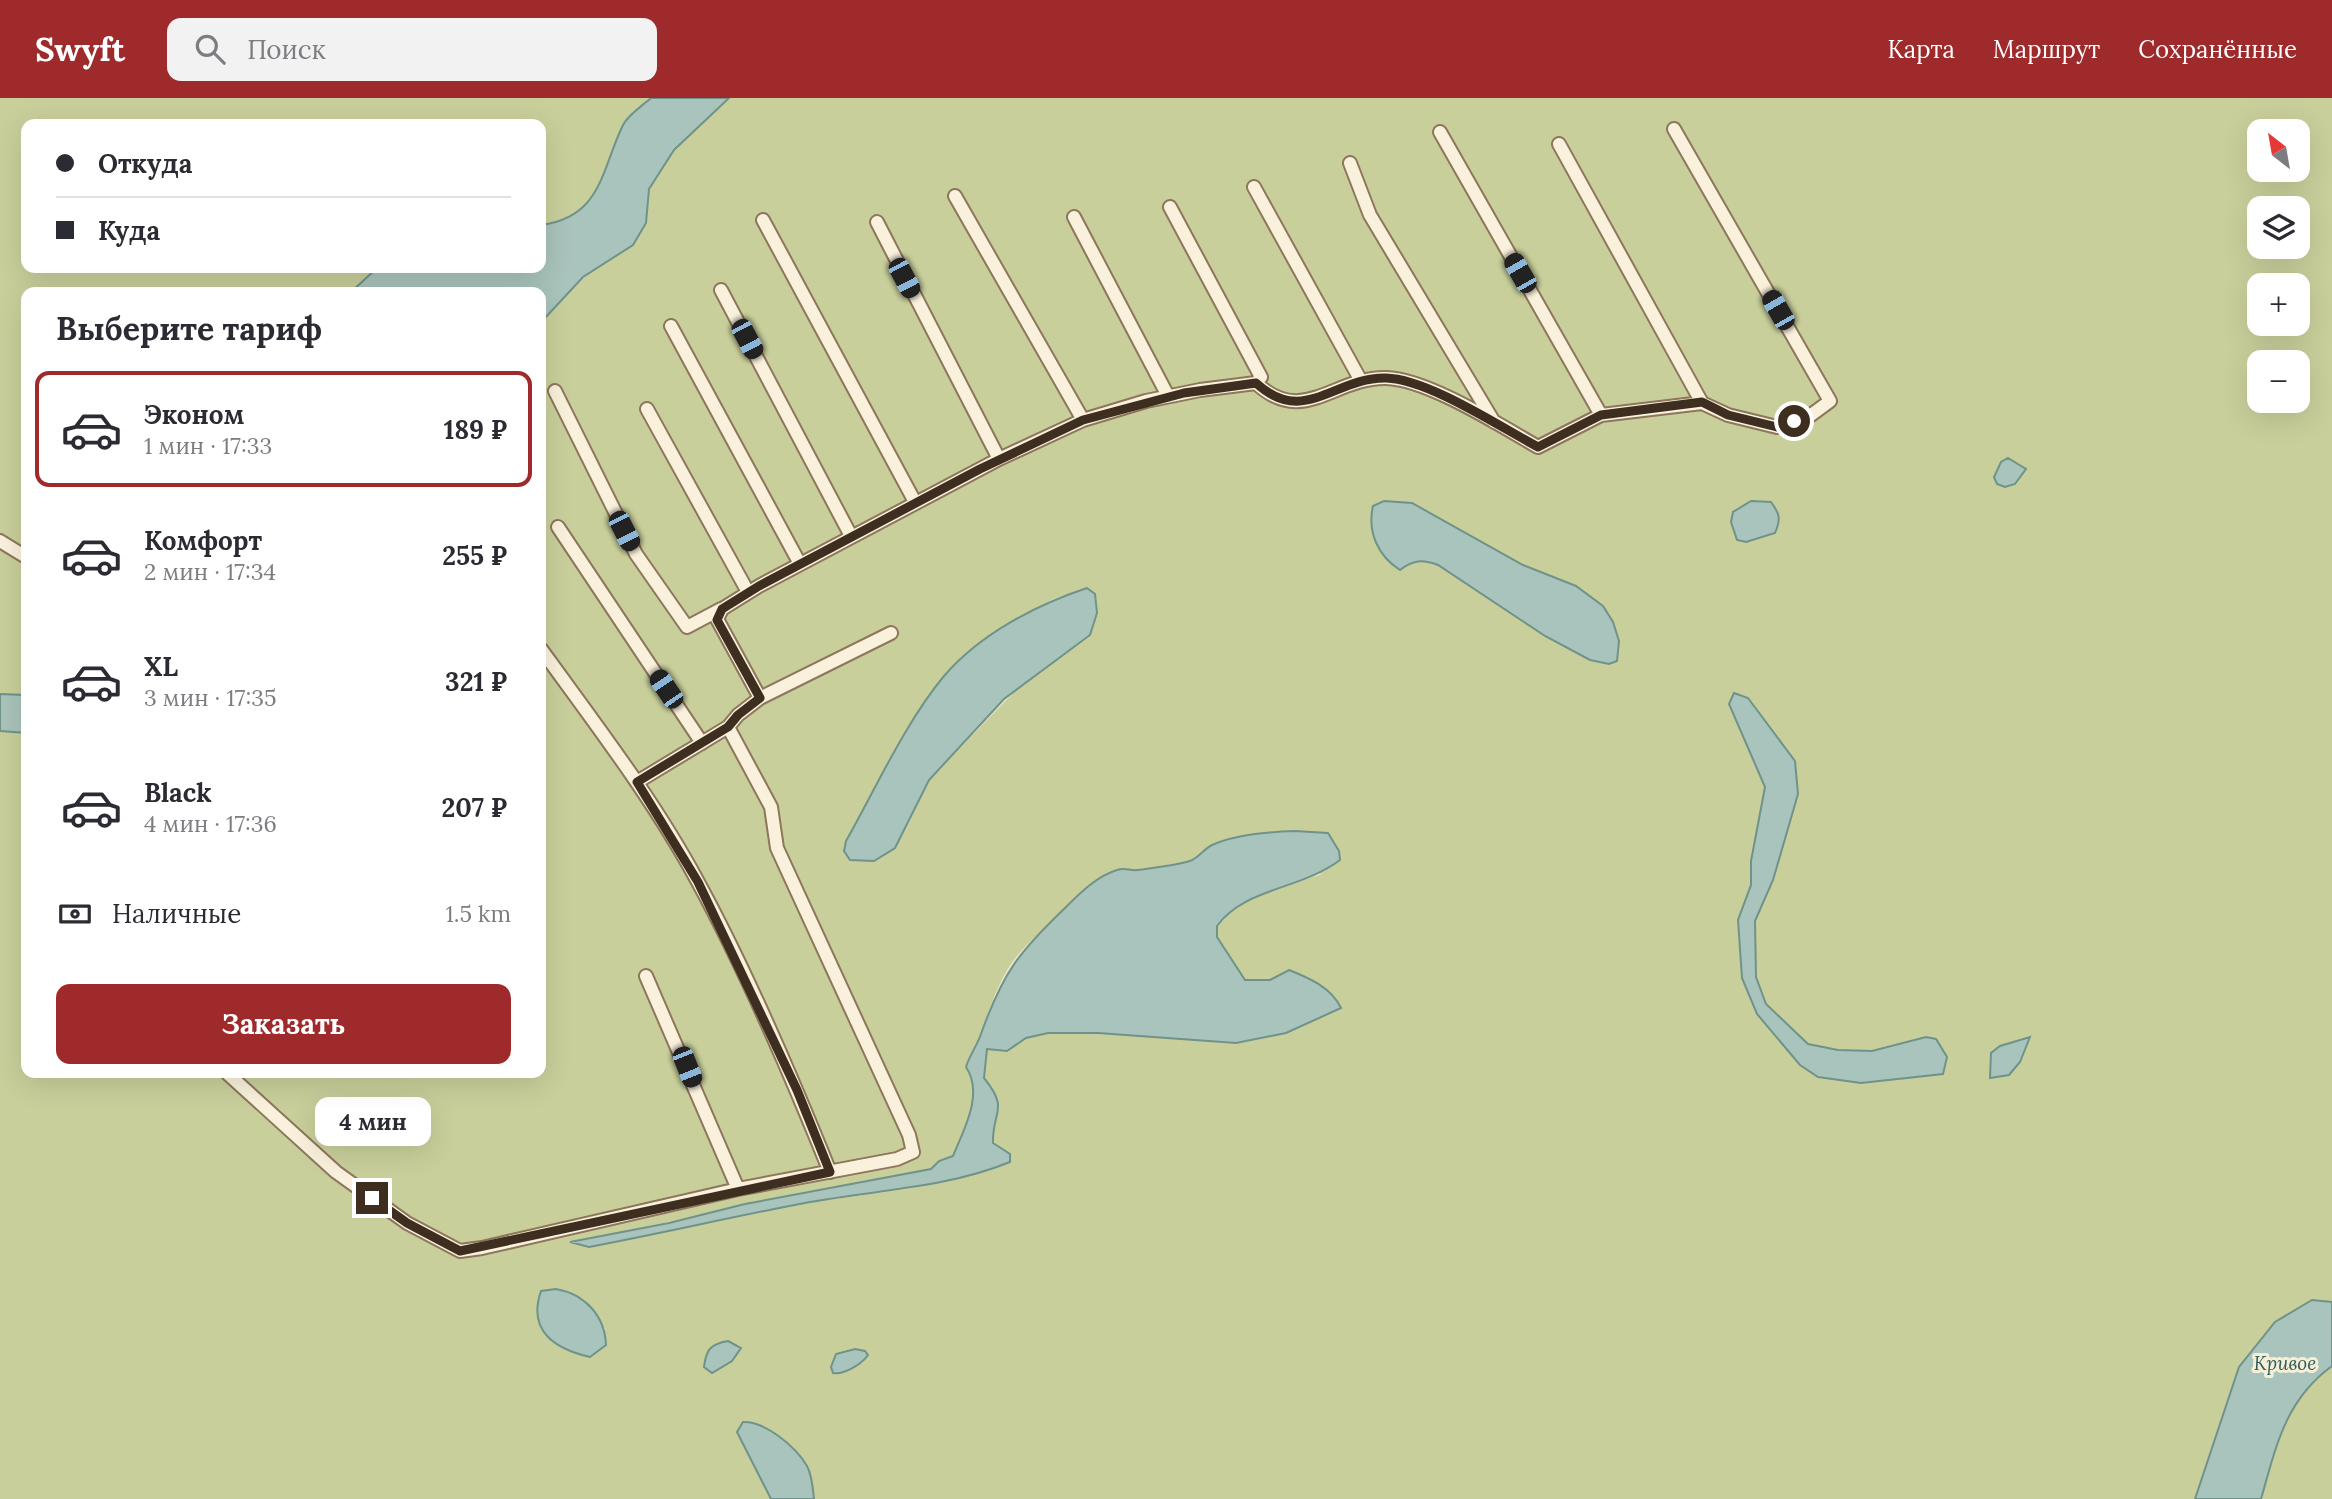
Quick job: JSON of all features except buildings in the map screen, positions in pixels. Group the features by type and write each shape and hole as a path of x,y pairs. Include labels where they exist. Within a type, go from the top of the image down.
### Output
{"street":[{"path":"1256,383 1270,396 1288,403 1304,401 1361,381 1387,378 1399,380 1440,394 1538,447 1601,415 1702,402 1728,415 1777,427 1811,415 1830,401 1674,129"},
{"path":"1440,132 1601,415"},
{"path":"1559,144 1702,402"},
{"path":"1350,163 1370,215 1494,423"},
{"path":"1254,187 1361,381"},
{"path":"955,196 1083,420"},
{"path":"555,391 636,554 687,627 915,502 1083,420 1168,397 1256,383 1261,377 1170,207"},
{"path":"1074,217 1168,397"},
{"path":"763,220 915,502"},
{"path":"877,222 999,459"},
{"path":"721,290 851,536"},
{"path":"671,326 800,564"},
{"path":"648,409 748,592"},
{"path":"558,527 702,743"},
{"path":"0,541 21,553"},
{"path":"722,609 717,620 760,698"},
{"path":"637,782 728,727 738,715 760,698 891,633"},
{"path":"546,656 637,782 698,882 797,1090 830,1172"},
{"path":"233,1078 336,1172 407,1223 460,1251 737,1189 897,1159 913,1152 909,1135 777,848 771,807 728,727"},
{"path":"646,976 737,1189"}],"green space":[{"path":"0,98 651,98 625,121 597,189 588,202 561,220 546,224 546,119 21,119 21,273 372,273 356,287 21,287 21,695 0,694"},
{"path":"729,98 2332,98 2332,1302 2312,1300 2239,1367 2195,1499 814,1499 812,1486 737,1432 771,1499 0,1499 0,731 21,733 21,1078 546,1078 546,317 583,277 633,244 646,223 649,189 674,150","holes":["1412,503 1523,565 1576,586 1603,606 1619,641 1609,664 1590,660 1545,636 1438,565 1425,560 1410,562","1087,588 1021,685 929,780 906,829 945,675 980,642 1051,600","1760,714 1795,761 1798,794 1773,880 1755,921 1756,977 1766,1004 1808,1044 1838,1050 1872,1051 1926,1037 1936,1039 1800,1065 1742,978 1738,920 1751,885 1751,861 1765,787 1750,750","1210,846 1322,874 1239,903 1217,927 1217,937 1245,980 1270,980 1289,970 1326,989 1341,1008 1286,1033 1178,1039 1098,1033 1048,1033 1026,1038 1007,1051 987,1049 984,1078 992,1088 998,1104 993,1143 1010,1154 990,1170 908,1189 812,1202 589,1247 572,1243 804,1192 931,1169 939,1161 953,1156 973,1100 971,1077 966,1067 998,989 1015,958 1057,919 1125,868 1134,871 1189,861","556,1289 584,1299 606,1330 541,1292","855,1349 865,1351 863,1363 848,1368 831,1367 836,1354"]},
{"path":"2332,1366 2332,1499 2261,1499 2284,1426 2293,1409 2316,1379"}],"water":[{"path":"651,98 729,98 674,150 649,189 646,223 633,245 583,277 546,317 546,287 356,287 372,273 546,273 546,224 561,220 588,202 597,189 625,121"},
{"path":"2008,458 2026,469 2015,484 2005,487 1997,484 1994,477 2001,462"},
{"path":"1384,501 1412,503 1523,565 1576,586 1603,606 1613,622 1619,641 1617,661 1609,664 1590,660 1545,636 1438,565 1418,561 1400,570 1380,550 1373,534 1373,506"},
{"path":"1751,501 1771,502 1779,517 1777,528 1775,533 1746,542 1737,540 1731,522 1733,512"},
{"path":"1087,588 1095,594 1097,613 1090,635 1004,699 929,780 895,848 874,861 850,860 844,851 846,841 916,714 944,676 992,634 1029,612"},
{"path":"1734,693 1748,698 1795,761 1798,794 1773,880 1755,921 1756,977 1766,1004 1808,1044 1838,1050 1872,1051 1926,1037 1936,1039 1947,1057 1943,1074 1861,1083 1818,1077 1800,1065 1757,1014 1742,978 1738,920 1751,885 1751,861 1765,787 1729,704"},
{"path":"0,694 21,695 21,733 0,731"},
{"path":"1295,831 1328,833 1339,851 1340,860 1308,878 1242,904 1228,913 1217,926 1217,937 1245,980 1270,980 1289,970 1325,989 1341,1008 1286,1033 1236,1043 1098,1033 1048,1033 1026,1038 1007,1051 987,1049 984,1078 998,1104 993,1143 1010,1154 1010,1162 961,1178 810,1202 589,1247 570,1242 669,1223 745,1204 931,1169 939,1161 953,1156 967,1123 973,1088 966,1067 1005,978 1036,937 1077,896 1096,881 1117,870 1137,870 1186,862 1196,858 1212,845 1232,838"},
{"path":"2030,1037 2020,1062 2009,1075 1990,1078 1991,1053 2000,1046"},
{"path":"556,1289 584,1301 592,1308 602,1325 606,1345 590,1357 555,1343 541,1327 538,1305 541,1291"},
{"name":"Кривое","path":"2312,1300 2332,1302 2332,1366 2316,1379 2293,1409 2284,1426 2261,1499 2195,1499 2239,1367 2275,1322"},
{"path":"728,1341 741,1348 732,1361 712,1373 704,1367 708,1352 713,1346"},
{"path":"855,1349 865,1351 868,1355 852,1368 833,1373 831,1367 836,1354"},
{"path":"743,1422 770,1430 795,1451 809,1470 814,1499 771,1499 737,1432"}],"route":[{"path":"372,1198 407,1223 460,1251 737,1189 830,1172 797,1090 698,882 637,782 728,727 738,715 760,698 717,620 722,609 759,586 915,502 1083,420 1146,401 1200,390 1256,383 1270,396 1288,403 1304,401 1361,381 1387,378 1399,380 1440,394 1538,447 1601,415 1702,402 1728,415 1777,427 1794,421"}]}
